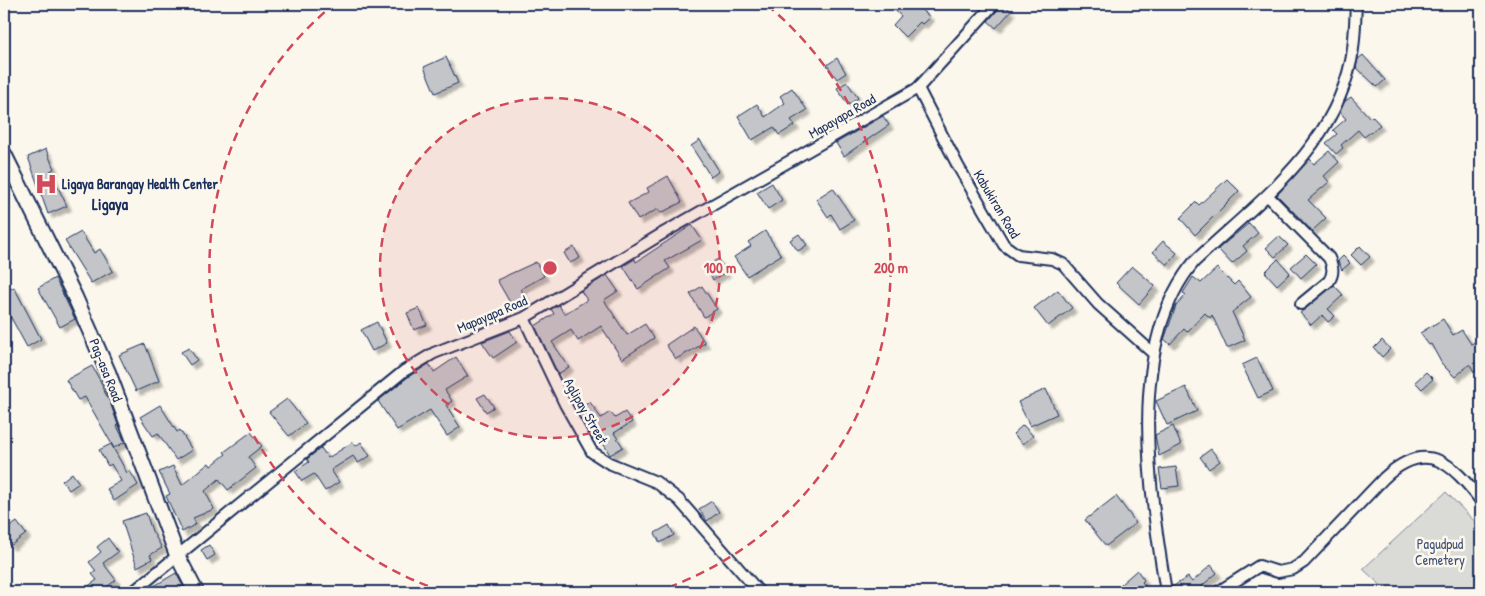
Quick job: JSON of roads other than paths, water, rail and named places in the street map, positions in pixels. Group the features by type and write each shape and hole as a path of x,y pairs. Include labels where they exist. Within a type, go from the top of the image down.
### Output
{"main road":[{"name":"Pag-asa Road","path":"4,154 75,297 108,372 178,555 196,592"}],"street":[{"name":"Mapayapa Road","path":"133,592 404,371 434,353 524,318 665,232 918,88 994,4"},
{"path":"1166,592 1153,512 1148,429 1154,354 1162,319 1187,270 1203,253 1268,196 1307,154 1330,118 1340,95 1351,60 1356,4"},
{"name":"Kabukiran Road","path":"918,88 958,166 1004,245 1018,255 1052,258 1063,264 1098,304 1154,354"},
{"path":"1268,196 1329,258 1332,265 1332,276 1329,281 1301,304"},
{"name":"Aglipay Street","path":"524,318 565,404 592,452 609,463 656,482 679,500 759,592"},
{"path":"1218,592 1258,566 1278,572 1293,569 1304,562 1384,478 1397,466 1409,461 1422,458 1444,463 1460,474 1481,501"}],"place":[{"name":"Ligaya Barangay Health Center","path":"46,184"}],"district":[{"name":"Ligaya","path":"110,204"}],"park label":[{"name":"Pagudpud Cemetery","path":"1440,552"}]}
